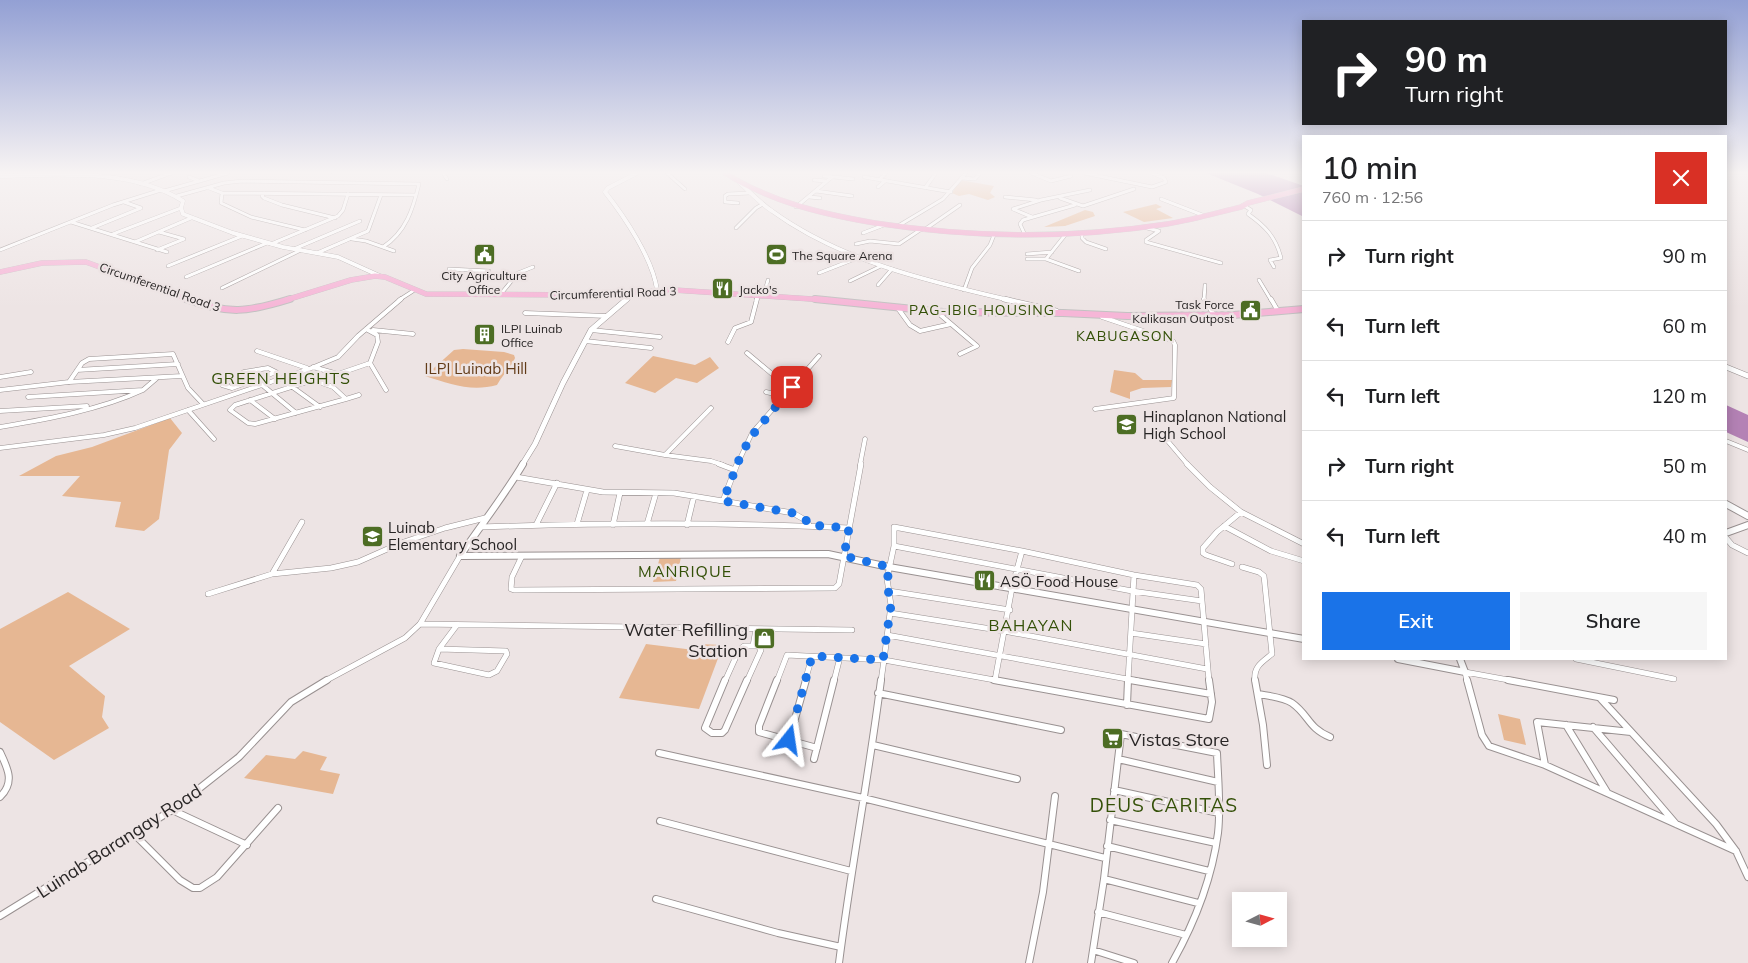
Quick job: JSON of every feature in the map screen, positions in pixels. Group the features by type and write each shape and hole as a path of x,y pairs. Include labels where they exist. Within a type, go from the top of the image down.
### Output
{"highway":[{"path":"852,218 884,225 994,235 1073,232 1184,218"},
{"path":"860,218 899,226"},
{"path":"923,229 1066,234 1146,227 1189,218"}],"main road":[{"name":"Circumferential Road 3","path":"0,272 42,263 86,262 212,308 226,310 248,309 348,281 380,276 413,291 426,294 633,294 657,290 761,294 970,313 1214,315 1302,309"}],"street":[{"path":"0,250 82,218"},
{"path":"91,228 116,218"},
{"path":"113,234 155,218"},
{"path":"135,242 191,218 242,236 294,249 338,257 380,276"},
{"path":"259,218 305,230"},
{"path":"186,277 335,218"},
{"path":"317,253 370,229 374,218"},
{"path":"384,247 392,242 404,229 408,218"},
{"path":"624,218 652,268 657,282 657,290"},
{"path":"736,228 746,218"},
{"path":"783,218 881,266 964,290 1063,313"},
{"path":"899,226 912,218"},
{"path":"856,244 870,241 899,244 940,218"},
{"path":"1025,234 1021,222 1030,218"},
{"path":"1253,218 1270,232 1277,242 1281,258 1270,260 1274,267"},
{"path":"294,249 360,221"},
{"path":"71,222 167,252"},
{"path":"863,233 884,225"},
{"path":"1146,227 1158,231 1146,242 1221,263"},
{"path":"157,250 184,240 159,232"},
{"path":"1082,233 1082,238 1086,242 1106,249"},
{"path":"1046,259 1066,234"},
{"path":"964,290 972,268 990,245 994,235"},
{"path":"168,266 242,236"},
{"path":"350,239 366,241 394,251"},
{"path":"222,288 301,250"},
{"path":"1026,254 1052,252"},
{"path":"1032,253 1033,259"},
{"path":"820,273 860,257"},
{"path":"1027,259 1046,259 1079,271"},
{"path":"850,281 881,266"},
{"path":"500,295 521,270 526,267 533,267"},
{"path":"449,269 489,271 471,295"},
{"path":"878,284 892,269"},
{"path":"728,342 735,328 751,322 768,280"},
{"path":"1259,280 1278,311"},
{"path":"1205,285 1204,301 1214,315"},
{"path":"0,448 115,432 188,410 311,368 338,357 399,300 413,291"},
{"name":"Luinab Barangay Road","path":"0,916 172,810 239,757 291,702 303,693 396,644 420,624 460,556 485,518 516,477 544,427 563,383 591,330 633,294"},
{"path":"896,306 898,312 910,325 920,331 951,324"},
{"path":"936,311 978,346 960,354"},
{"path":"525,313 607,316"},
{"path":"1094,409 1173,400 1176,371 1175,345 1173,341 1098,315"},
{"path":"367,330 412,334"},
{"path":"367,330 376,333 378,340 370,364"},
{"path":"591,330 660,337"},
{"path":"585,340 651,348"},
{"path":"257,351 311,368 338,374 370,364"},
{"path":"68,382 85,360 173,354 190,393 203,404"},
{"path":"747,354 761,363 784,384 780,396"},
{"path":"723,501 734,470 752,433 780,396 819,356"},
{"path":"77,370 178,364"},
{"path":"370,364 386,390"},
{"path":"1727,367 1748,376"},
{"path":"256,381 272,375 275,370 257,369 227,380 222,385 232,388 256,381 272,392 296,414"},
{"path":"0,377 31,372"},
{"path":"0,390 68,382 182,376"},
{"path":"0,427 28,423 137,394 157,378"},
{"path":"346,399 334,387 317,380 308,380 236,405 230,410 252,424 296,414 320,407 346,399 359,395"},
{"path":"292,386 320,407"},
{"path":"28,397 143,390"},
{"path":"766,392 780,396"},
{"path":"250,400 275,419"},
{"path":"0,411 98,405"},
{"path":"665,455 711,408"},
{"path":"188,410 214,439"},
{"path":"522,556 510,584 511,589 514,590 834,588 839,584 865,439"},
{"path":"1166,439 1204,483 1241,512 1302,543"},
{"path":"1727,441 1748,450"},
{"path":"615,446 711,461 734,470"},
{"path":"516,477 587,490 620,493 674,493 694,496 793,513 807,521 809,525"},
{"path":"536,525 557,483"},
{"path":"577,524 587,490"},
{"path":"612,525 620,493"},
{"path":"647,524 656,493"},
{"path":"687,525 694,496"},
{"path":"1727,505 1748,516"},
{"path":"1232,564 1206,555 1202,550 1204,545 1241,512"},
{"path":"208,594 272,574 332,568 358,562 401,543 445,528 485,518"},
{"path":"272,574 302,522"},
{"path":"480,527 647,524 809,525 849,528"},
{"path":"1727,533 1748,524"},
{"path":"1224,526 1271,551 1302,560"},
{"path":"817,748 761,734 759,726 787,655 883,660 1209,719 1212,713 1211,694 1202,621 1202,589 1198,585 894,527 894,546 887,579 890,613 887,635 883,660 878,693 873,745 851,871 839,963"},
{"path":"1727,539 1732,545 1748,553"},
{"path":"894,546 1132,591 1202,601"},
{"path":"995,680 998,657 1010,610 1012,588 1022,551"},
{"path":"460,556 844,556 889,567 1302,639"},
{"path":"1242,567 1259,572 1264,576 1272,654 1257,666 1254,673 1264,725 1267,765"},
{"path":"1127,705 1134,574"},
{"path":"889,591 1010,610"},
{"path":"890,613 1004,631 1207,670"},
{"path":"420,624 852,630"},
{"path":"439,649 503,650 507,654 497,671 492,676 434,663 432,660 439,649 457,625"},
{"path":"753,646 756,630"},
{"path":"1131,633 1206,644"},
{"path":"887,635 998,657 1211,694"},
{"path":"744,646 753,646 759,646 761,650 725,730 719,734 706,730 706,725 739,650 744,646"},
{"path":"789,740 812,656"},
{"path":"814,759 840,657"},
{"path":"1403,660 1614,700"},
{"path":"1460,660 1482,735 1485,742 1493,748 1545,765 1736,851"},
{"path":"1581,660 1674,679"},
{"path":"878,693 1061,730"},
{"path":"1258,694 1290,702 1298,708 1312,728 1330,737"},
{"path":"1600,698 1716,824 1736,851 1748,877"},
{"path":"1545,765 1537,722 1631,732"},
{"path":"1566,725 1607,792"},
{"path":"1593,727 1677,825"},
{"path":"1091,963 1104,879 1121,734 1216,753 1219,813 1216,843 1209,871 1186,936 1172,963"},
{"path":"873,745 1017,778"},
{"path":"0,752 11,782 0,797"},
{"path":"659,753 863,798 1106,858"},
{"path":"1118,760 1218,782"},
{"path":"1114,790 1219,813"},
{"path":"1029,963 1043,892 1055,796"},
{"path":"135,834 183,881 194,888 210,883 247,845 278,808"},
{"path":"172,810 247,845"},
{"path":"660,820 851,871"},
{"path":"1110,820 1216,843"},
{"path":"1107,846 1209,871"},
{"path":"1104,879 1198,903"},
{"path":"656,899 778,933 841,947"},
{"path":"1098,912 1186,936"},
{"path":"1093,950 1134,963"}],"green space":[{"path":"1066,218 1089,218 1065,226 1044,227"},
{"path":"1135,218 1173,218 1144,222"},
{"name":"ILPI Luinab Hill","path":"454,350 504,352 514,355 515,358 497,385 487,387 461,386 425,376"},
{"path":"653,356 695,365 710,357 719,368 697,383 676,378 655,393 625,383"},
{"path":"1114,370 1135,373 1143,380 1172,380 1171,387 1142,388 1130,392 1130,399 1110,392"},
{"path":"170,418 182,433 169,450 159,519 144,531 115,527 121,502 62,496 80,476 19,476 56,456 92,447"},
{"path":"660,557 681,557 676,581 653,582"},
{"path":"68,592 130,629 69,666 105,696 102,717 109,728 54,760 0,722 0,629"},
{"path":"646,644 694,650 697,644 723,645 699,709 619,698"},
{"path":"1498,714 1520,719 1526,745 1504,740"},
{"path":"303,751 327,757 320,770 340,774 333,794 244,778 266,755 295,759"}],"shaded area":[{"path":"1727,405 1748,415 1748,442 1727,432"}],"place":[{"name":"City Agriculture Office","path":"484,254"},
{"name":"The Square Arena","path":"776,255"},
{"name":"Jacko's","path":"723,289"},
{"name":"Task Force Kalikasan Outpost","path":"1250,311"},
{"name":"ILPI Luinab Office","path":"485,335"},
{"name":"Hinaplanon National High School","path":"1127,425"},
{"name":"Luinab Elementary School","path":"372,536"},
{"name":"ASÖ Food House","path":"984,581"},
{"name":"Water Refilling Station","path":"764,639"},
{"name":"Vistas Store","path":"1113,739"}],"district":[{"name":"PAG-IBIG HOUSING","path":"982,310"},
{"name":"KABUGASON","path":"1125,336"},
{"name":"GREEN HEIGHTS","path":"281,378"},
{"name":"MANRIQUE","path":"685,571"},
{"name":"BAHAYAN","path":"1031,625"},
{"name":"DEUS CARITAS","path":"1164,805"}],"route":[{"path":"789,740 812,656 883,660 891,605 887,584 889,567 844,556 849,528 809,525 807,521 793,513 723,501 734,470 750,438 792,387"}]}
